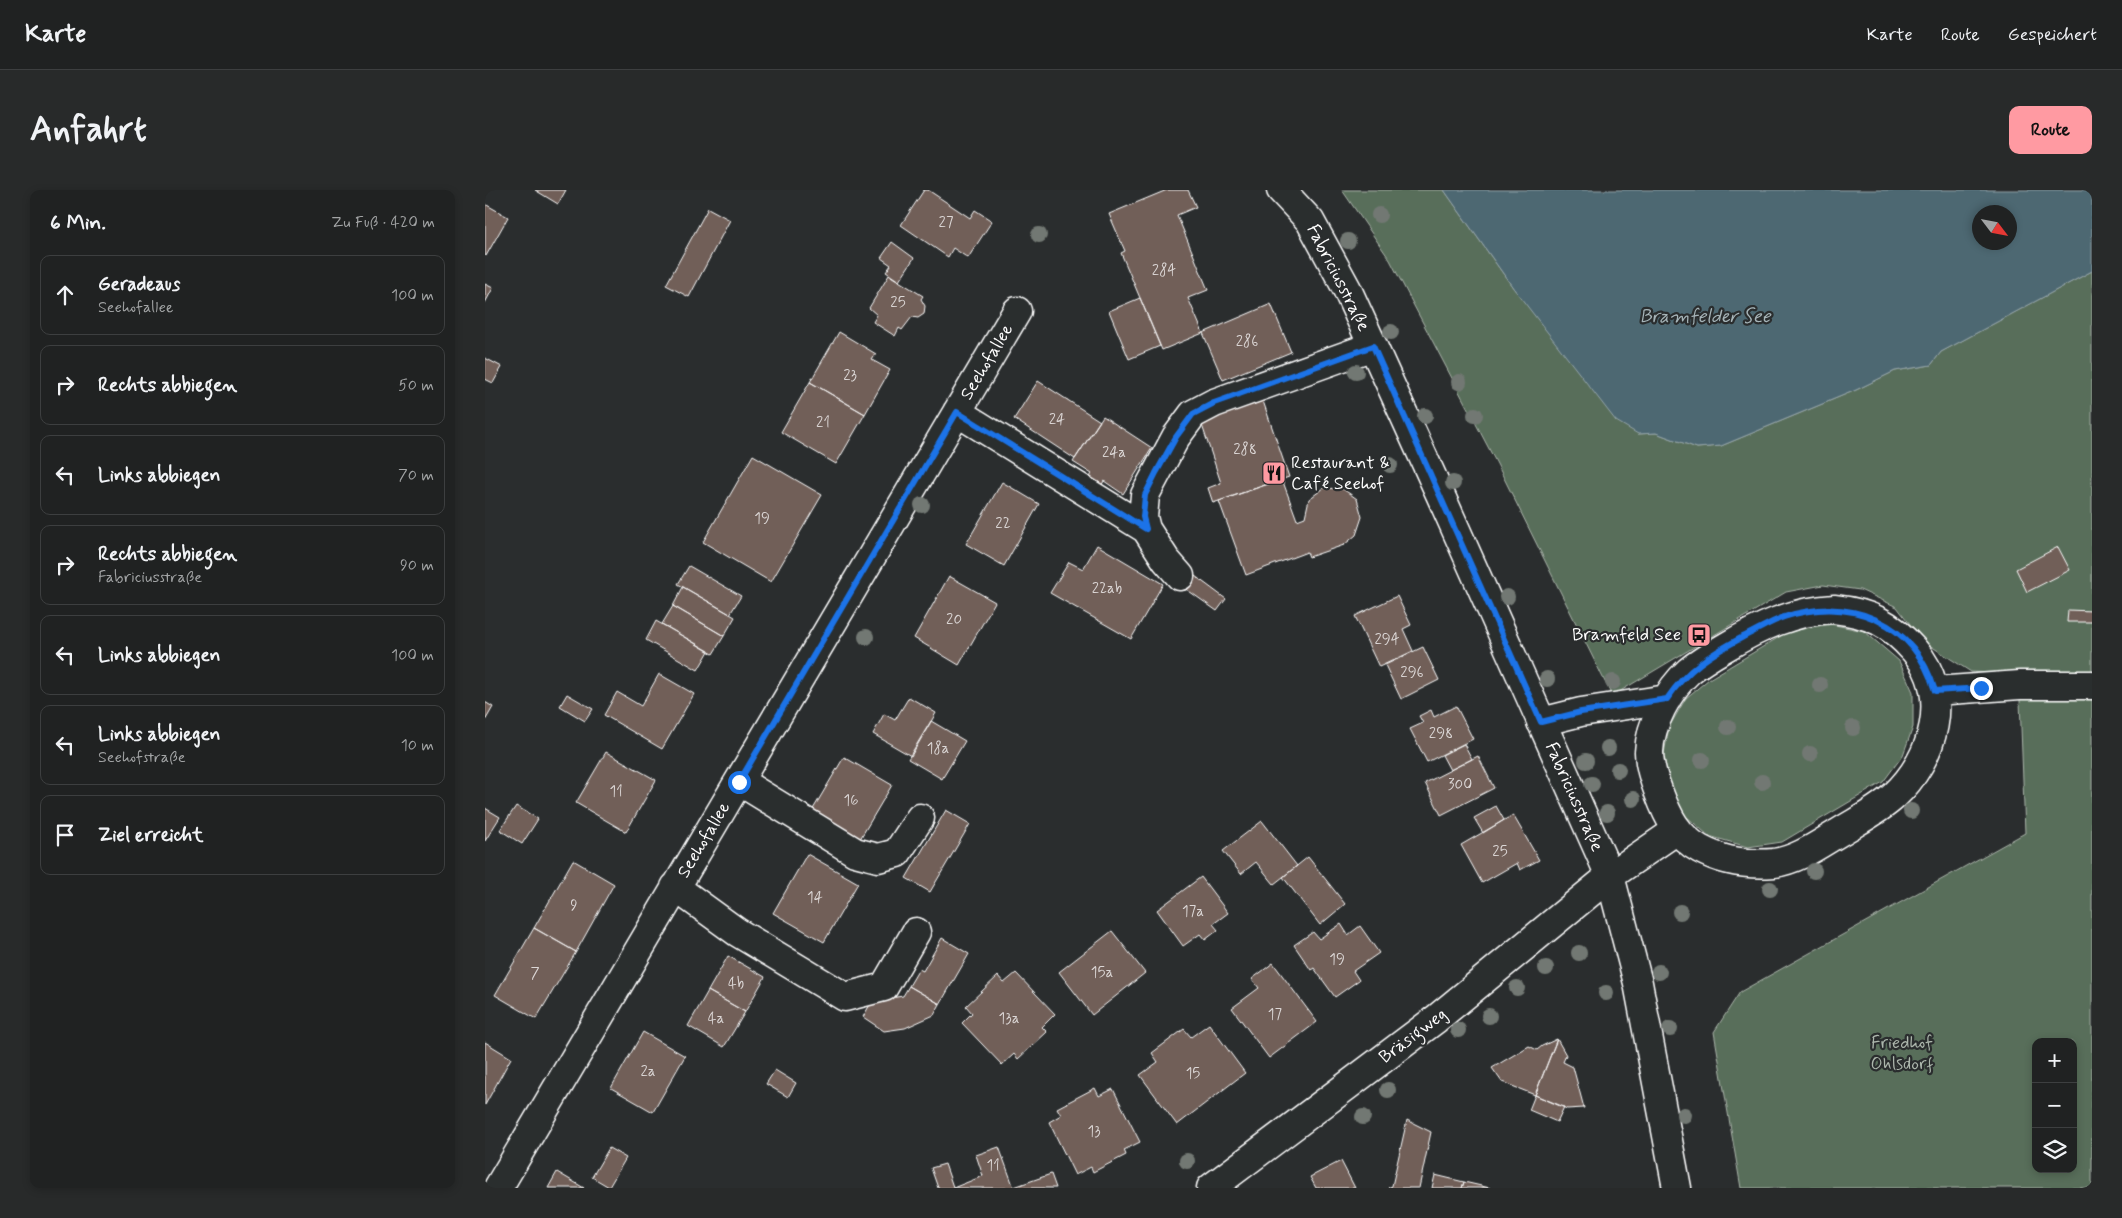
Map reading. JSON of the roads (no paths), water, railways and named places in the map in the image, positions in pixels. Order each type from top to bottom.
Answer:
[{"type":"street","name":"Fabriciusstraße","points":[[1281,190],[1310,221],[1347,290],[1610,876],[1638,983],[1677,1188]]},
{"type":"street","name":"Seehofallee","points":[[498,1188],[1017,311]]},
{"type":"street","points":[[1180,576],[1166,560],[1146,529],[1143,517],[1145,495],[1176,437],[1193,414],[1214,403],[1373,346]]},
{"type":"street","points":[[957,412],[1146,529]]},
{"type":"street","points":[[1834,609],[1863,614],[1876,619],[1894,630],[1926,665],[1935,691],[1932,735],[1921,762],[1905,784],[1882,806],[1807,852],[1774,863],[1736,861],[1701,849],[1677,830],[1667,813],[1650,765],[1651,735],[1667,699],[1689,672],[1734,642],[1782,618],[1812,610],[1834,609]]},
{"type":"street","points":[[1935,691],[2020,685],[2092,685]]},
{"type":"street","points":[[1541,722],[1581,712],[1667,699]]},
{"type":"street","points":[[739,782],[855,852],[878,858],[897,853],[920,818]]},
{"type":"street","name":"Bräsigweg","points":[[1211,1188],[1436,1019],[1610,876],[1677,830]]},
{"type":"street","points":[[675,887],[737,932],[845,997],[884,988],[916,932]]},
{"type":"water","name":"Bramfelder See","points":[[1444,190],[2092,190],[2092,271],[1941,352],[1931,365],[1895,371],[1856,390],[1721,446],[1697,448],[1656,433],[1638,434],[1616,421],[1514,289]]},
{"type":"place","name":"Restaurant & Café Seehof","points":[[1274,473]]},
{"type":"place","name":"Bramfeld See","points":[[1699,635]]},
{"type":"park label","name":"Friedhof Ohlsdorf","points":[[1902,1053]]}]
